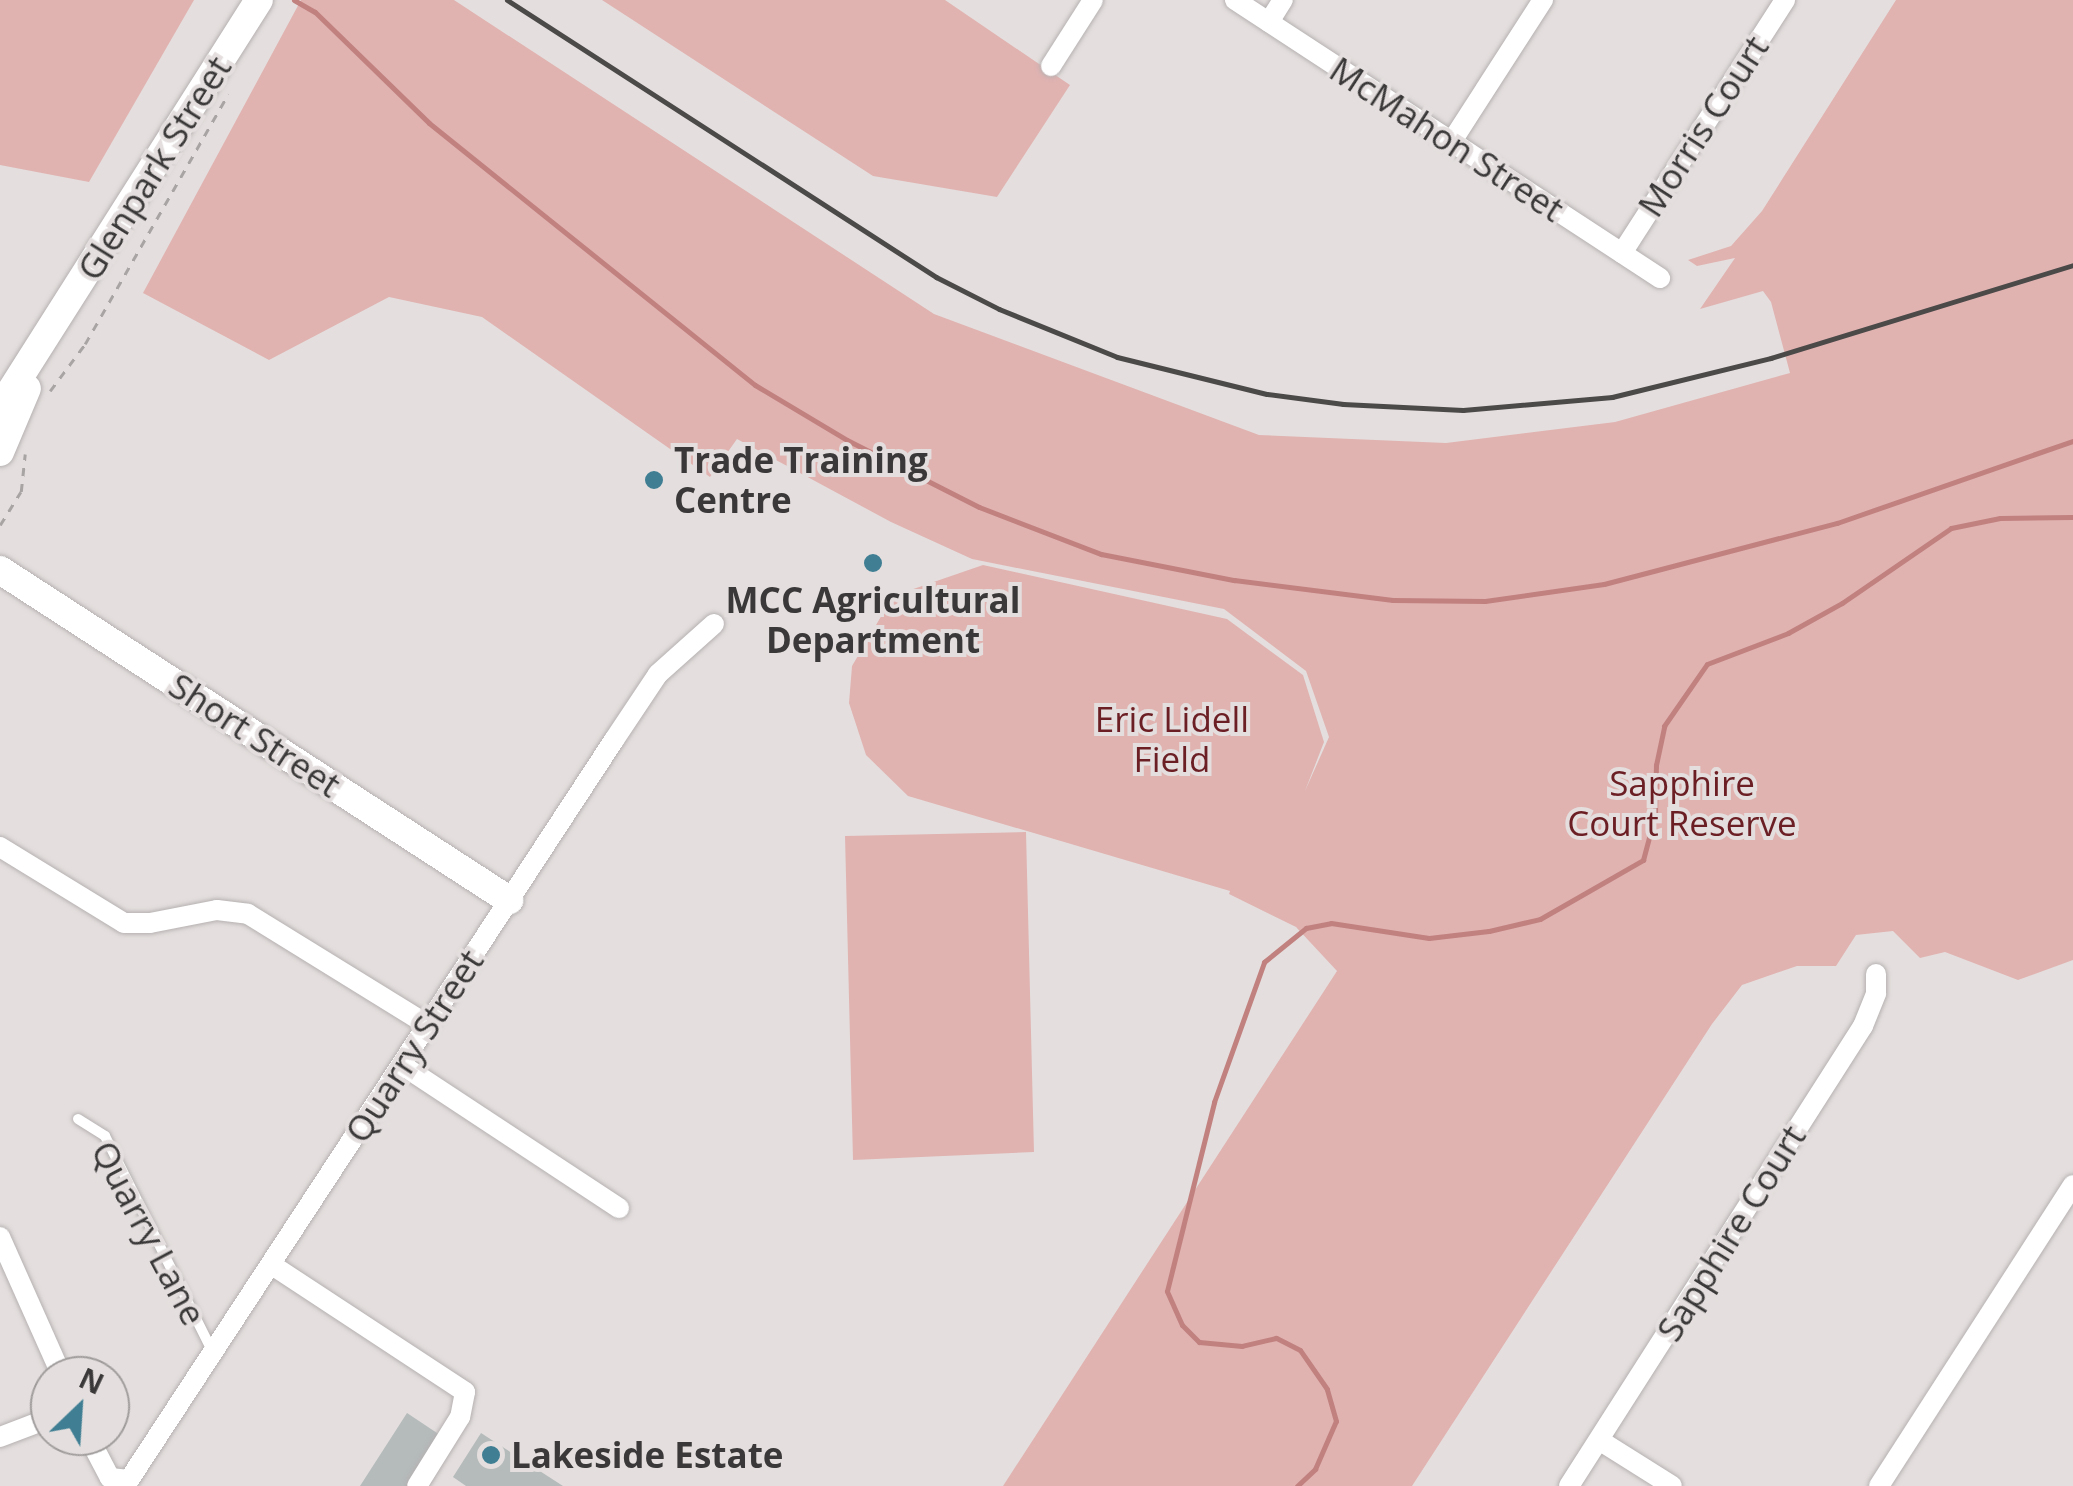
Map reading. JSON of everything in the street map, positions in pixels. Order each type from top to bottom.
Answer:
[{"type":"street","points":[[1051,66],[1093,0]]},
{"type":"street","name":"McMahon Street","points":[[1235,0],[1660,278]]},
{"type":"street","points":[[1268,22],[1283,0]]},
{"type":"street","points":[[1452,141],[1543,0]]},
{"type":"street","name":"Morris Court","points":[[1622,253],[1785,0]]},
{"type":"street","name":"Glenpark Street","points":[[0,408],[252,10]]},
{"type":"street","name":"Glenpark Street","points":[[0,452],[49,336]]},
{"type":"street","name":"Short Street","points":[[0,570],[509,900]]},
{"type":"street","name":"Quarry Street","points":[[98,1456],[114,1482],[130,1480],[658,674],[714,624]]},
{"type":"street","points":[[0,847],[124,923],[150,923],[216,910],[248,914],[428,1025]]},
{"type":"street","name":"Sapphire Court","points":[[1569,1486],[1863,1026],[1876,993],[1876,974]]},
{"type":"street","points":[[402,1065],[619,1208]]},
{"type":"street","points":[[1879,1486],[2073,1185]]},
{"type":"street","points":[[0,1237],[53,1356]]},
{"type":"street","points":[[272,1264],[465,1392],[460,1417],[417,1486]]},
{"type":"street","points":[[0,1436],[30,1425]]},
{"type":"street","points":[[1599,1440],[1672,1486]]},
{"type":"lane","name":"Quarry Lane","points":[[78,1119],[105,1136],[213,1354]]},
{"type":"path","points":[[47,397],[96,327],[232,86]]},
{"type":"path","points":[[0,525],[21,492],[28,442]]},
{"type":"green space","points":[[0,0],[194,0],[89,182],[0,165]]},
{"type":"green space","points":[[301,0],[454,0],[934,314],[1259,435],[1446,443],[1615,422],[1790,373],[1771,302],[1763,291],[1700,309],[1735,258],[1697,266],[1688,260],[1731,246],[1762,211],[1896,0],[2073,0],[2073,960],[2018,980],[1945,952],[1920,958],[1893,931],[1856,935],[1836,966],[1797,966],[1742,985],[1712,1024],[1412,1486],[1003,1486],[1337,971],[1296,927],[1229,894],[1230,891],[908,796],[866,755],[849,703],[852,666],[893,596],[983,565],[1227,619],[1303,675],[1324,742],[1305,791],[1329,737],[1306,671],[1224,609],[972,559],[891,522],[737,439],[710,477],[482,317],[389,297],[269,360],[143,293]]},
{"type":"green space","points":[[602,0],[945,0],[1070,85],[997,197],[873,176]]},
{"type":"green space","points":[[1026,832],[1034,1152],[853,1160],[845,836]]},
{"type":"building","points":[[407,1413],[440,1435],[407,1486],[360,1486]]},
{"type":"building","name":"Lakeside Estate","points":[[481,1433],[563,1486],[466,1486],[453,1477]]},
{"type":"waterway","points":[[294,0],[315,12],[429,123],[755,385],[847,440],[979,507],[1101,554],[1234,580],[1393,600],[1485,601],[1604,584],[1837,523],[2073,441]]},
{"type":"waterway","points":[[1297,1486],[1315,1469],[1336,1421],[1327,1389],[1300,1350],[1276,1338],[1242,1346],[1199,1342],[1182,1325],[1167,1291],[1214,1102],[1264,962],[1306,928],[1331,923],[1429,938],[1489,931],[1540,919],[1643,860],[1655,815],[1656,765],[1664,726],[1707,664],[1788,633],[1842,603],[1951,528],[2000,518],[2073,517]]},
{"type":"railway","points":[[507,0],[936,277],[999,309],[1117,357],[1267,394],[1343,404],[1463,410],[1612,397],[1771,358],[2073,265]]},
{"type":"place","name":"Trade Training Centre","points":[[654,480]]},
{"type":"place","name":"MCC Agricultural Department","points":[[873,563]]},
{"type":"place","name":"Lakeside Estate","points":[[491,1455]]},
{"type":"park label","name":"Eric Lidell Field","points":[[1172,739]]},
{"type":"park label","name":"Sapphire Court Reserve","points":[[1682,803]]}]
